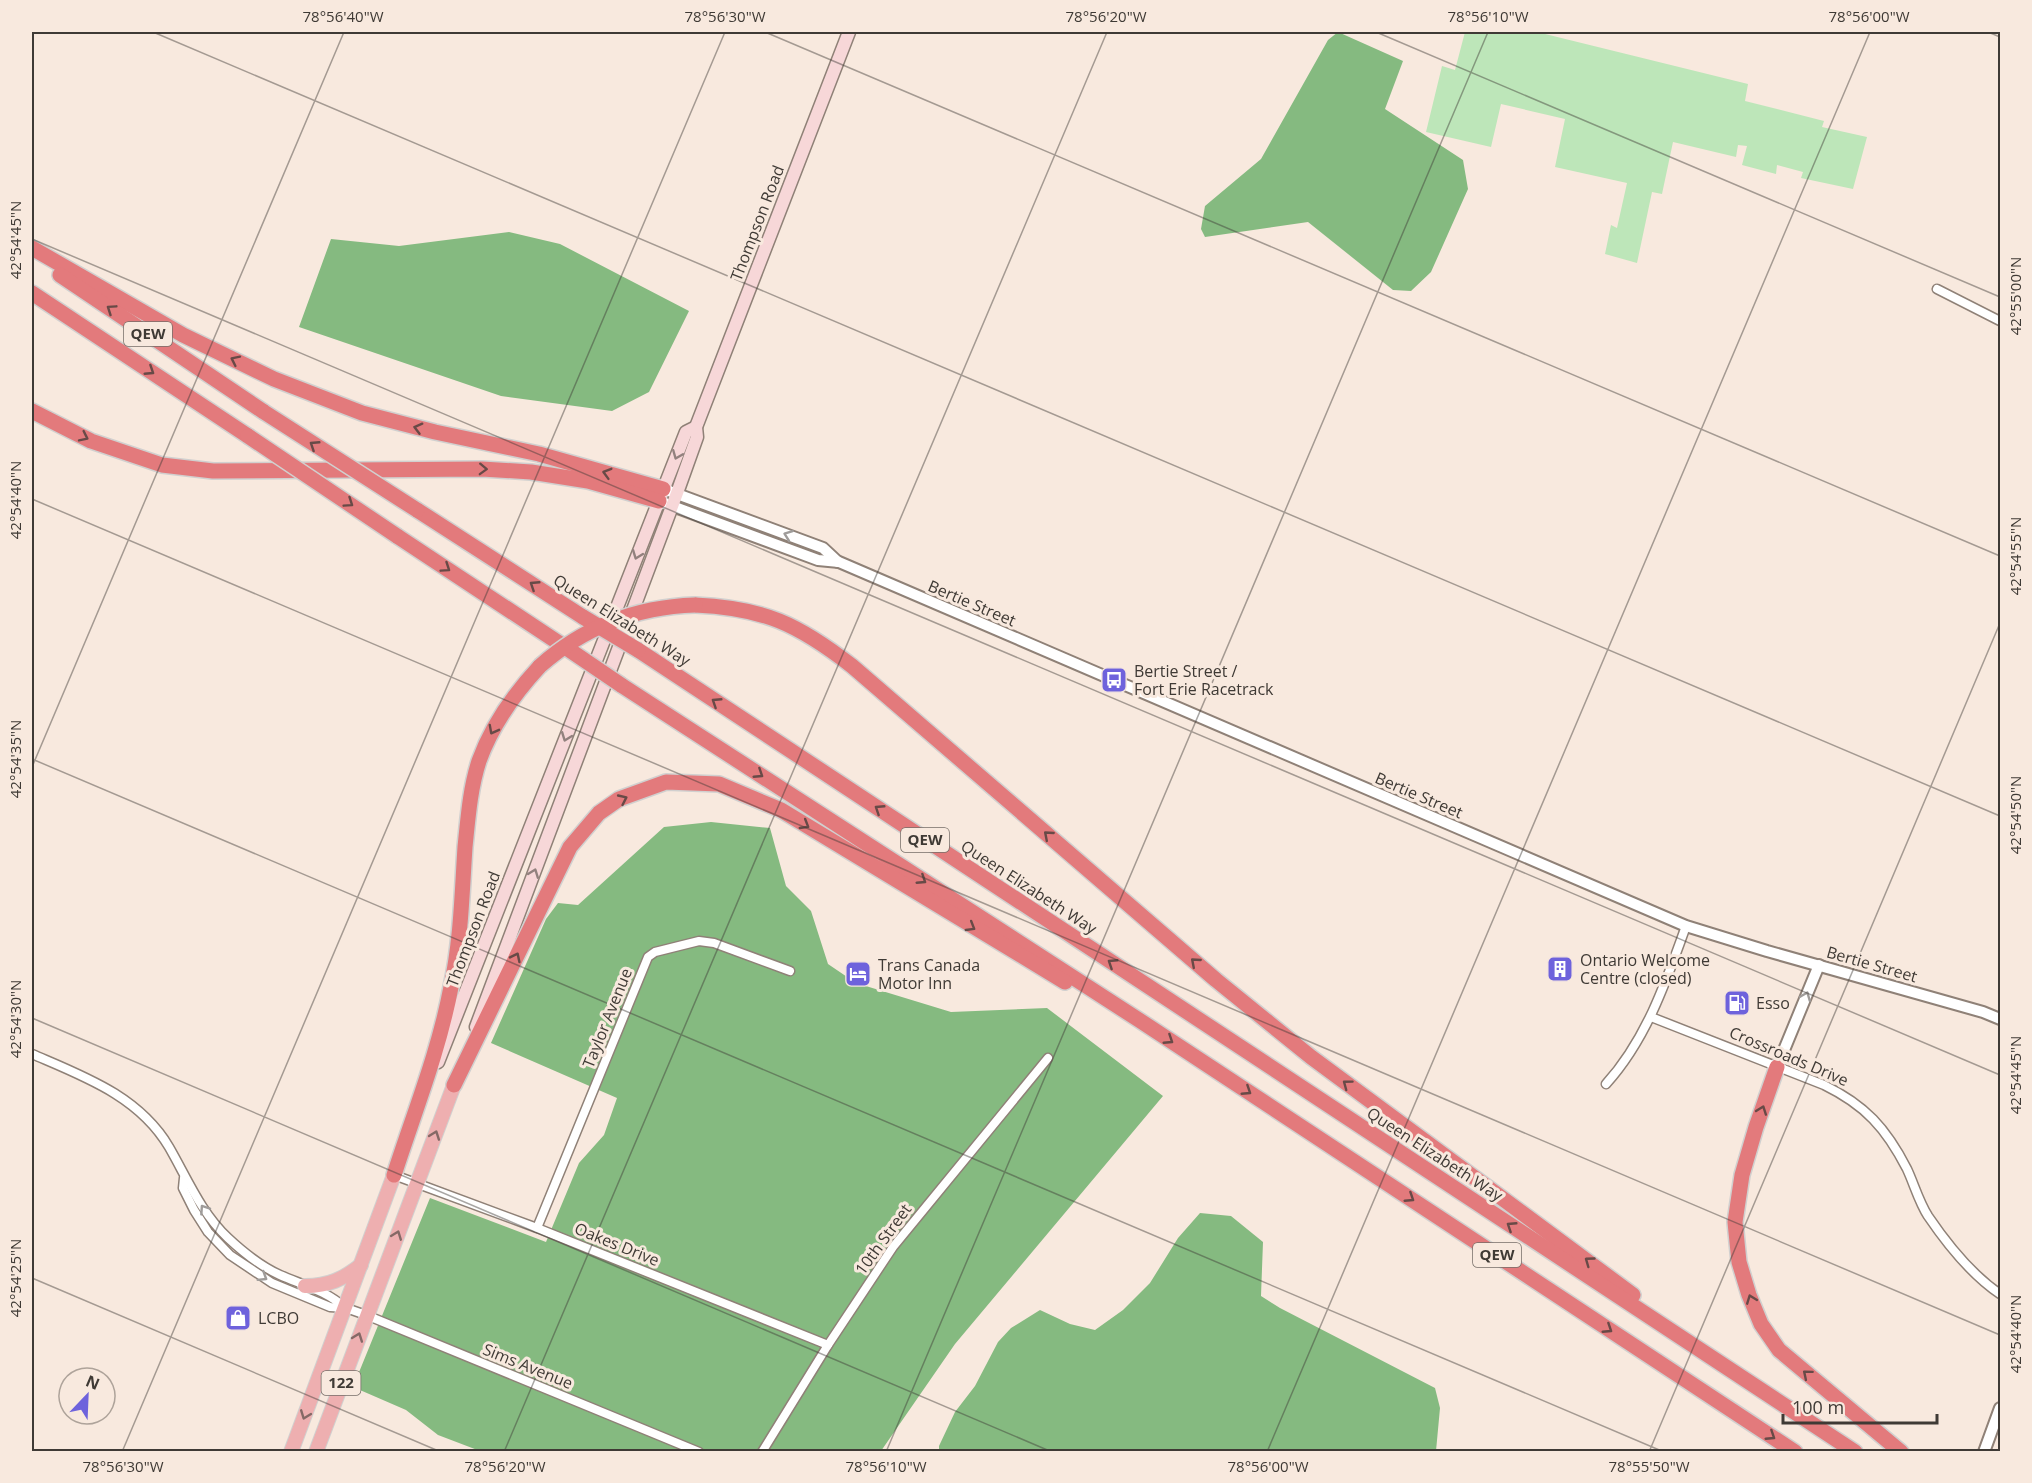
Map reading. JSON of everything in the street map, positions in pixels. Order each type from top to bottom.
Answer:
[{"type":"highway","points":[[32,248],[183,335],[285,384],[362,413],[435,432],[539,454],[668,497]]},
{"type":"highway","name":"Queen Elizabeth Way","points":[[32,255],[264,412],[638,650],[1855,1452]]},
{"type":"highway","name":"QEW","points":[[32,293],[621,685],[1139,1020],[1795,1452]]},
{"type":"highway","points":[[32,411],[91,441],[162,465],[213,471],[482,468],[531,472],[668,497]]},
{"type":"highway","points":[[394,1175],[444,1019],[452,985],[468,815],[474,780],[486,743],[499,720],[513,697],[540,666],[562,647],[600,625],[634,613],[674,606],[729,606],[790,624],[821,642],[852,666],[1216,980],[1302,1050],[1482,1185],[1592,1263],[1718,1362]]},
{"type":"highway","points":[[454,1085],[570,847],[599,813],[619,800],[666,782],[719,784],[781,810],[1048,974],[1139,1020]]},
{"type":"highway","points":[[1777,1066],[1742,1175],[1735,1222],[1739,1262],[1749,1295],[1761,1324],[1779,1350],[1901,1452]]},
{"type":"main road","name":"Thompson Road","points":[[316,1452],[454,1085],[668,497],[686,432],[696,427],[849,32]]},
{"type":"main road","name":"Thompson Road","points":[[292,1449],[394,1175],[668,497]]},
{"type":"main road","points":[[305,1286],[319,1286],[334,1282],[361,1265]]},
{"type":"street","points":[[1937,290],[2001,321]]},
{"type":"street","name":"Bertie Street","points":[[668,497],[818,560],[839,562],[1686,926],[2001,1019]]},
{"type":"street","points":[[1606,1084],[1619,1070],[1651,1017],[1686,926]]},
{"type":"street","name":"Taylor Avenue","points":[[537,1228],[648,957],[655,952],[699,941],[714,943],[790,971]]},
{"type":"street","points":[[1777,1066],[1819,965]]},
{"type":"street","name":"Crossroads Drive","points":[[1651,1017],[1824,1085],[1848,1097],[1864,1109],[1883,1130],[1906,1168],[1928,1214],[1986,1284],[2001,1294]]},
{"type":"street","name":"Sims Avenue","points":[[32,1054],[111,1090],[141,1112],[168,1146],[184,1178],[228,1238],[277,1274],[334,1298],[346,1308],[699,1452]]},
{"type":"street","name":"10th Street","points":[[762,1452],[828,1345],[893,1247],[1048,1058]]},
{"type":"street","name":"Oakes Drive","points":[[394,1175],[537,1228],[828,1345]]},
{"type":"street","name":"Sims Avenue","points":[[184,1178],[183,1188],[194,1210],[208,1232],[230,1255],[272,1283],[330,1307],[346,1308]]},
{"type":"street","points":[[1983,1452],[2001,1408]]},
{"type":"green space","points":[[1338,32],[1403,61],[1385,109],[1463,160],[1468,189],[1431,272],[1411,291],[1393,290],[1308,222],[1205,237],[1201,229],[1205,206],[1261,159],[1328,40]]},
{"type":"green space","points":[[1465,32],[1537,32],[1748,84],[1745,101],[1824,121],[1822,127],[1867,137],[1853,189],[1801,178],[1803,172],[1777,165],[1776,174],[1742,165],[1747,146],[1738,145],[1736,157],[1673,142],[1662,194],[1652,192],[1637,263],[1605,254],[1611,225],[1617,228],[1627,183],[1555,167],[1565,119],[1501,104],[1491,147],[1426,132],[1442,66],[1455,70]]},
{"type":"green space","points":[[509,232],[560,244],[689,311],[649,392],[612,411],[501,396],[299,327],[331,239],[399,246]]},
{"type":"green space","points":[[711,822],[770,828],[786,886],[811,911],[828,964],[856,983],[951,1012],[1047,1008],[1163,1096],[955,1344],[881,1451],[480,1451],[438,1435],[406,1410],[353,1387],[430,1198],[546,1242],[579,1163],[604,1135],[617,1098],[491,1043],[546,919],[558,903],[578,905],[664,827]]},
{"type":"green space","points":[[1200,1213],[1231,1216],[1263,1242],[1261,1296],[1435,1388],[1440,1408],[1436,1451],[939,1451],[939,1446],[955,1412],[975,1386],[998,1342],[1011,1328],[1040,1310],[1070,1324],[1095,1330],[1123,1310],[1150,1283],[1178,1238]]},
{"type":"place","name":"Bertie Street / Fort Erie Racetrack","points":[[1114,680]]},
{"type":"place","name":"Ontario Welcome Centre (closed)","points":[[1560,969]]},
{"type":"place","name":"Trans Canada Motor Inn","points":[[858,974]]},
{"type":"place","name":"Esso","points":[[1737,1003]]},
{"type":"place","name":"LCBO","points":[[238,1318]]}]
